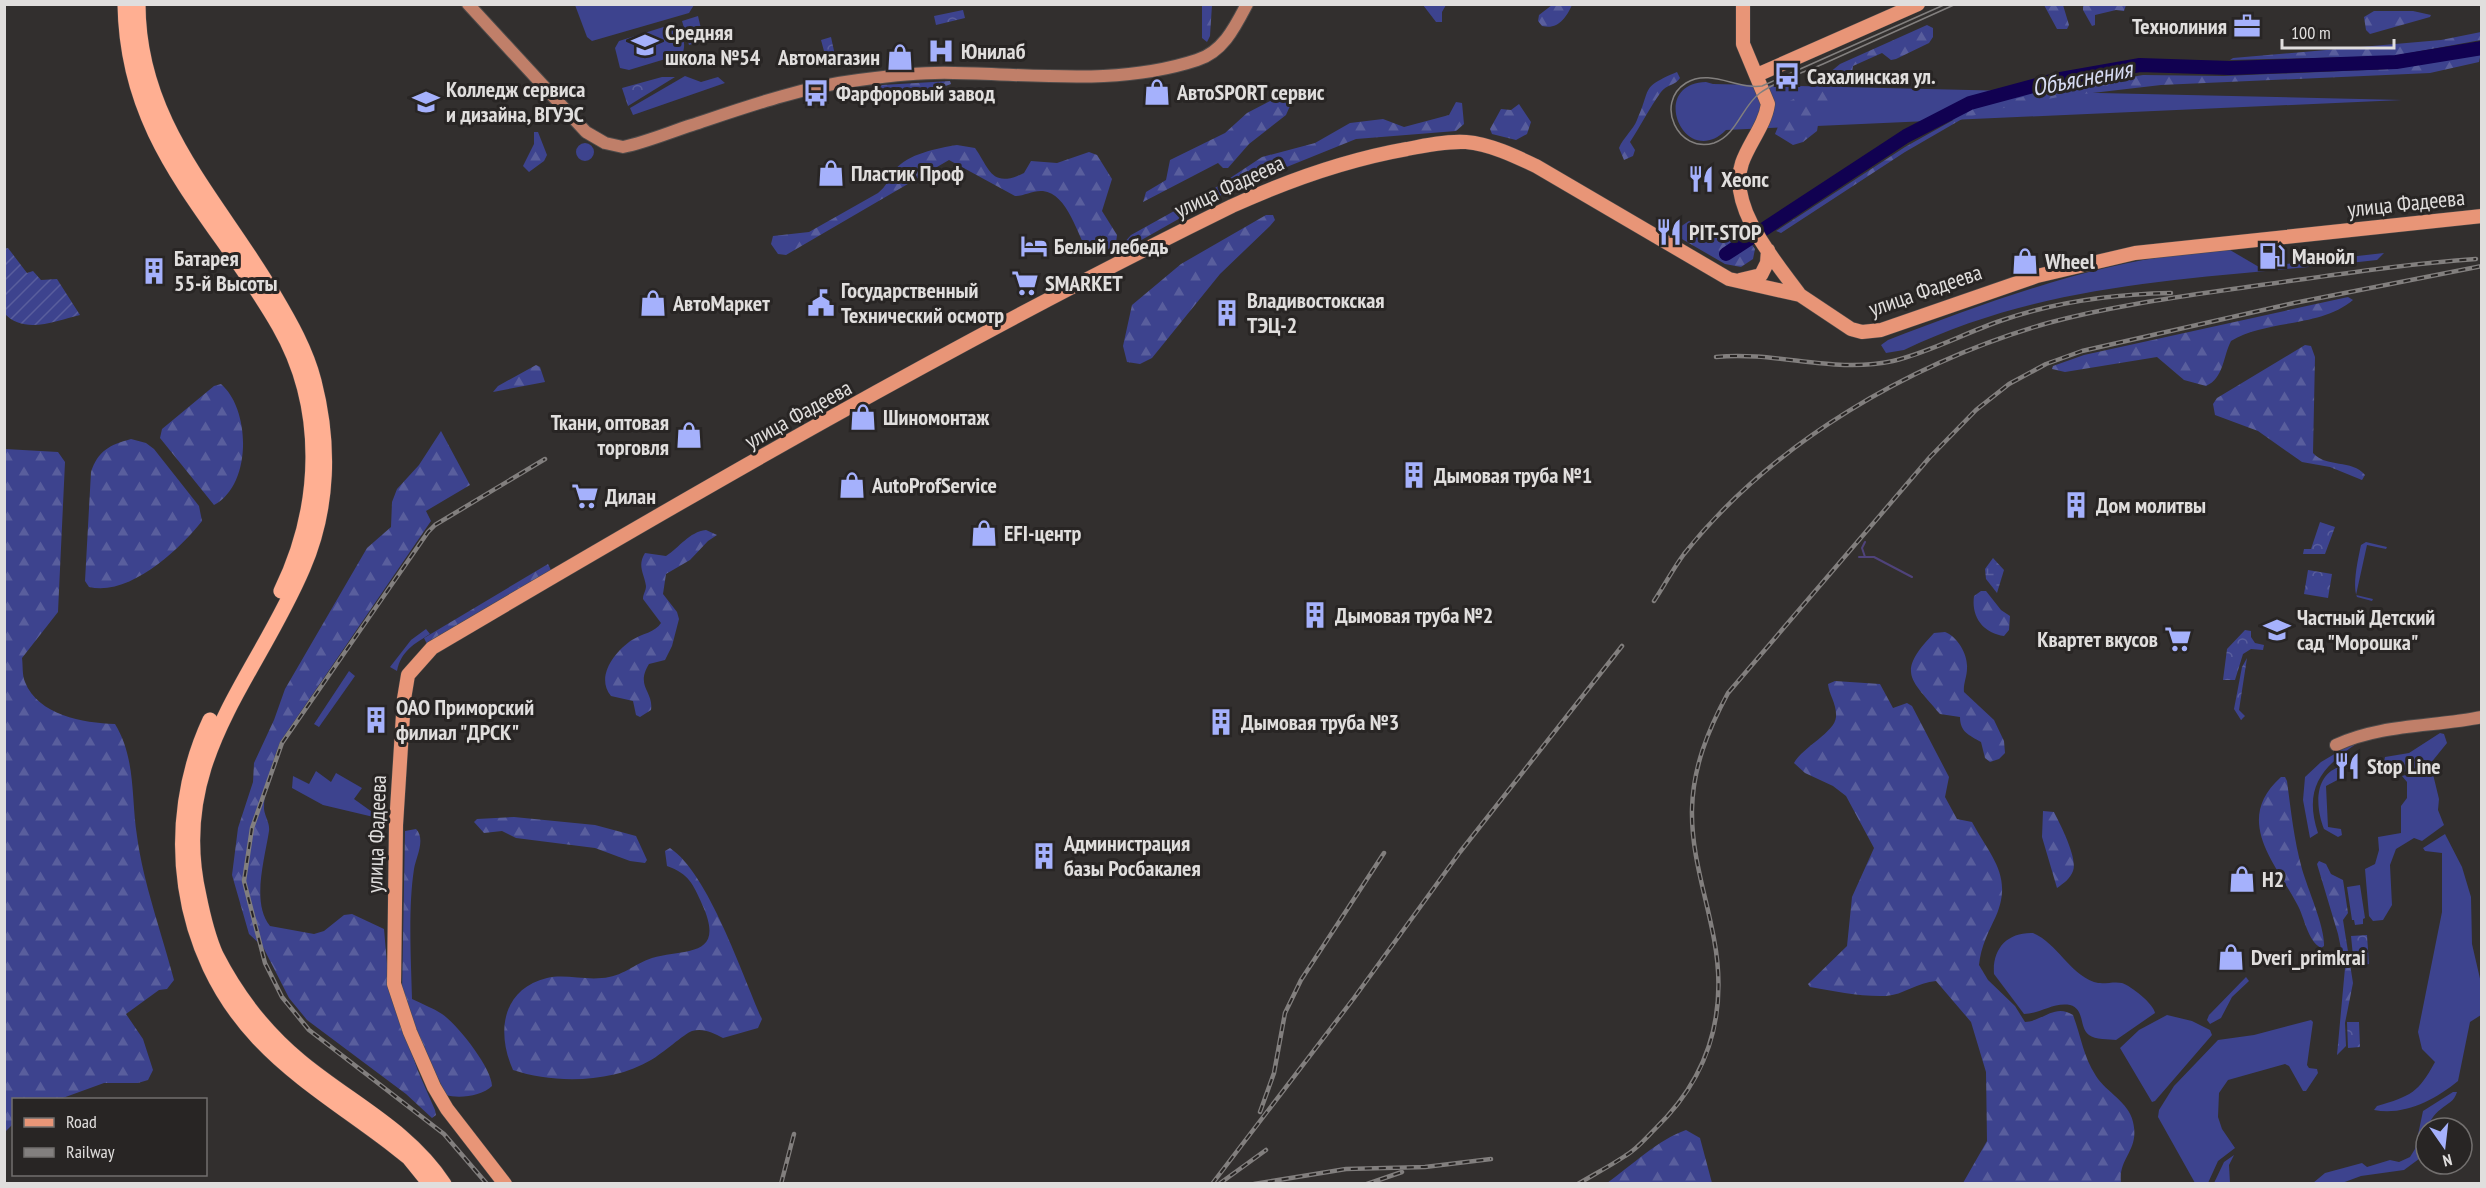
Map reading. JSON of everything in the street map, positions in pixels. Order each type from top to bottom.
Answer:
[{"type":"highway","points":[[125,4],[129,55],[139,96],[154,135],[174,170],[279,326],[303,384],[314,444],[310,503],[293,563],[275,603],[216,708],[192,767],[181,830],[185,885],[193,919],[205,956],[218,983],[259,1039],[291,1069],[401,1152],[430,1184]]},
{"type":"highway","points":[[138,4],[142,53],[151,92],[167,130],[186,164],[247,249],[289,320],[305,352],[314,380],[325,441],[324,491],[304,566],[285,606],[232,697],[214,736],[203,769],[195,802],[192,833],[196,884],[203,917],[215,952],[248,1007],[268,1033],[301,1062],[416,1147],[444,1184]]},
{"type":"main road","points":[[468,4],[586,132],[605,144],[616,147],[633,145],[749,106],[844,82],[931,73],[1068,78],[1176,66],[1213,52],[1225,41],[1247,4]]},
{"type":"main road","points":[[1743,4],[1743,44],[1768,104],[1743,161],[1739,180],[1742,202],[1768,250],[1800,295]]},
{"type":"main road","points":[[1757,75],[1918,4]]},
{"type":"main road","name":"улица Фадеева","points":[[505,1184],[447,1109],[434,1087],[410,1032],[394,984],[396,825],[404,699],[408,675],[418,661],[432,648],[971,341],[1232,206],[1283,183],[1330,166],[1376,154],[1438,143],[1468,142],[1517,157],[1576,188],[1657,239],[1730,279],[1800,295],[1851,329],[1873,332],[2019,281],[2135,253],[2481,216]]},
{"type":"main road","points":[[1730,279],[1743,280],[1761,275],[1767,263],[1768,250]]},
{"type":"main road","points":[[2336,745],[2381,730],[2454,723],[2481,717]]},
{"type":"green space","points":[[575,5],[694,5],[689,13],[592,41],[587,37]]},
{"type":"green space","points":[[1202,5],[1212,5],[1210,36],[1207,42],[1202,38]]},
{"type":"green space","points":[[1423,5],[1446,5],[1442,12],[1442,22],[1436,22]]},
{"type":"green space","points":[[1552,5],[1572,5],[1557,25],[1542,26],[1538,21],[1539,15]]},
{"type":"green space","points":[[2044,5],[2063,5],[2069,25],[2067,29],[2057,29]]},
{"type":"green space","points":[[2083,5],[2126,5],[2124,11],[2116,10],[2095,15],[2095,25],[2092,26],[2083,10]]},
{"type":"green space","points":[[963,10],[965,18],[936,25],[934,16]]},
{"type":"green space","points":[[2374,11],[2413,11],[2431,15],[2370,34],[2366,30],[2364,17]]},
{"type":"green space","points":[[698,16],[704,41],[689,45],[682,21]]},
{"type":"green space","points":[[673,24],[683,38],[682,54],[629,70],[620,68],[615,48],[619,41]]},
{"type":"green space","points":[[1927,25],[1933,28],[1933,37],[1929,43],[1896,59],[1891,60],[1882,53],[1853,66],[1851,80],[1840,90],[1839,100],[1820,113],[1817,131],[1803,142],[1793,145],[1775,134],[1788,102],[1808,91],[1813,78],[1823,78],[1840,64]]},
{"type":"green space","points":[[2481,32],[2481,40],[2393,56],[2230,60],[2441,40]]},
{"type":"green space","points":[[831,37],[836,60],[827,62],[821,40]]},
{"type":"green space","points":[[2481,53],[2479,62],[2430,73],[2161,85],[2058,97],[1989,111],[1962,119],[1905,152],[1781,233],[1776,231],[1905,147],[1973,109],[2052,90],[2143,75],[2224,76],[2390,69]]},
{"type":"green space","points":[[1677,72],[1680,78],[1663,90],[1657,98],[1630,142],[1635,150],[1633,156],[1624,160],[1619,148],[1635,124],[1648,90],[1657,82]]},
{"type":"green space","points":[[685,76],[701,82],[718,77],[725,83],[633,115],[630,108]]},
{"type":"green space","points":[[662,77],[675,77],[628,106],[622,88]]},
{"type":"green space","points":[[950,81],[951,84],[927,93],[883,102],[876,100],[873,93],[882,85]]},
{"type":"green space","points":[[1706,82],[1713,84],[2402,100],[1726,130],[1711,140],[1697,140],[1686,133],[1678,122],[1676,109],[1678,96],[1688,86]]},
{"type":"green space","points":[[1287,92],[1293,99],[1286,115],[1249,144],[1228,168],[1223,168],[1218,163],[1143,202],[1146,192],[1166,180],[1170,160],[1225,133],[1247,113]]},
{"type":"green space","points":[[1456,102],[1462,103],[1464,124],[1456,131],[1356,139],[1230,190],[1129,247],[1123,244],[1131,235],[1212,190],[1262,157],[1315,143],[1350,123],[1383,119],[1404,127],[1449,115]]},
{"type":"green space","points":[[1519,104],[1531,122],[1527,134],[1516,140],[1492,134],[1490,129],[1501,109],[1511,110]]},
{"type":"green space","points":[[534,132],[538,132],[547,155],[544,161],[529,172],[523,166],[534,144]]},
{"type":"green space","points":[[581,143],[589,143],[594,148],[592,159],[581,161],[576,156],[576,148]]},
{"type":"green space","points":[[957,145],[975,148],[988,169],[998,178],[1005,179],[1024,173],[1031,161],[1057,163],[1089,152],[1097,155],[1112,179],[1102,211],[1117,235],[1116,243],[1101,255],[1089,254],[1071,216],[1059,199],[1052,194],[1039,191],[1015,196],[949,160],[786,255],[778,254],[771,244],[773,236],[809,232],[878,193],[900,164],[907,160],[932,150]]},
{"type":"green space","points":[[1266,215],[1273,215],[1275,220],[1220,274],[1152,358],[1140,364],[1127,362],[1123,346],[1132,305],[1181,264]]},
{"type":"green space","points":[[1689,221],[1724,238],[1734,232],[1743,232],[1755,249],[1753,259],[1741,267],[1725,264],[1675,235],[1674,231]]},
{"type":"green space","points":[[8,248],[27,273],[33,271],[41,280],[57,279],[80,315],[50,323],[30,325],[12,320],[4,313],[4,249]]},
{"type":"green space","points":[[2230,250],[2259,267],[2384,253],[2377,260],[2195,278],[2077,294],[2019,308],[1961,326],[1904,350],[1886,353],[1881,345],[1888,340],[1971,309],[2056,281],[2142,260]]},
{"type":"green space","points":[[2348,297],[2353,300],[2325,315],[2261,329],[2231,341],[2220,372],[2206,386],[2184,380],[2157,357],[2065,372],[2052,369],[2053,366],[2084,355]]},
{"type":"green space","points":[[2305,345],[2311,346],[2315,357],[2313,453],[2325,461],[2360,470],[2365,475],[2362,480],[2330,467],[2302,462],[2258,431],[2215,415],[2213,404],[2217,398]]},
{"type":"green space","points":[[536,365],[540,367],[545,382],[493,392],[498,386]]},
{"type":"green space","points":[[221,384],[231,396],[238,411],[243,447],[241,465],[235,481],[226,495],[214,505],[160,438],[162,429],[214,386]]},
{"type":"green space","points":[[441,431],[470,485],[426,511],[431,521],[280,742],[265,792],[264,809],[269,831],[260,893],[264,916],[270,926],[314,934],[324,931],[344,915],[352,914],[384,929],[389,987],[418,1071],[435,1110],[436,1115],[432,1118],[406,1094],[307,1020],[289,998],[263,947],[249,934],[232,875],[238,828],[253,782],[254,763],[274,720],[285,689],[367,548],[391,527],[392,502],[397,489],[419,465]]},
{"type":"green space","points":[[131,439],[146,443],[154,449],[199,506],[202,521],[181,545],[137,578],[104,588],[89,587],[85,581],[91,472],[97,459],[105,450]]},
{"type":"green space","points":[[5,449],[58,452],[65,462],[58,612],[22,658],[23,676],[31,693],[51,710],[89,722],[115,724],[122,737],[130,764],[135,822],[144,871],[174,980],[167,989],[159,990],[126,1014],[143,1039],[153,1070],[148,1080],[138,1083],[104,1083],[63,1098],[12,1098],[12,1125],[5,1132]]},
{"type":"green space","points":[[2320,522],[2335,527],[2325,554],[2303,554],[2304,549],[2311,549]]},
{"type":"green space","points":[[706,530],[717,535],[690,560],[666,574],[663,594],[677,612],[679,619],[672,646],[665,660],[649,664],[645,672],[644,684],[650,698],[651,710],[640,717],[636,715],[633,701],[611,696],[605,681],[609,665],[619,651],[632,640],[652,631],[661,623],[643,599],[646,586],[641,566],[643,558],[645,553],[666,556],[690,537]]},
{"type":"green space","points":[[2366,542],[2387,547],[2386,549],[2367,545],[2356,594],[2355,579],[2361,545]]},
{"type":"green space","points":[[1993,558],[2004,570],[1997,593],[1986,579],[1985,569]]},
{"type":"green space","points":[[548,564],[551,570],[427,644],[424,638]]},
{"type":"green space","points":[[2308,570],[2332,574],[2328,598],[2304,594]]},
{"type":"green space","points":[[1981,591],[1986,591],[2001,610],[2010,616],[2009,630],[2004,636],[1990,632],[1977,618],[1974,596]]},
{"type":"green space","points":[[2356,595],[2373,599],[2372,601]]},
{"type":"green space","points":[[426,629],[430,634],[405,653],[397,671],[390,667],[411,640]]},
{"type":"green space","points":[[2245,630],[2251,631],[2251,637],[2255,643],[2264,645],[2263,650],[2251,649],[2243,654],[2235,680],[2223,680],[2227,649]]},
{"type":"green space","points":[[1945,632],[1958,642],[1966,658],[1964,692],[1994,720],[2004,741],[2005,753],[1999,759],[1990,762],[1985,758],[1981,742],[1963,730],[1960,717],[1940,714],[1915,683],[1911,667],[1915,657],[1934,633]]},
{"type":"green space","points":[[2247,658],[2239,710],[2245,716],[2241,720],[2234,709],[2242,667]]},
{"type":"green space","points":[[349,671],[355,676],[319,727],[314,724]]},
{"type":"green space","points":[[1835,681],[1880,684],[1893,708],[1907,703],[1912,706],[1949,777],[1945,797],[1957,819],[1972,822],[1998,867],[2001,878],[2001,902],[1983,946],[1979,965],[1988,980],[2015,1006],[2025,1022],[2060,1011],[2073,1015],[2092,1068],[2100,1082],[2127,1109],[2133,1122],[2134,1140],[2123,1167],[2121,1183],[1963,1183],[1987,1141],[1986,1072],[1971,1022],[1936,981],[1886,996],[1867,996],[1810,987],[1808,984],[1847,946],[1852,897],[1874,848],[1846,796],[1833,786],[1805,773],[1794,763],[1834,723],[1835,708],[1828,684]]},
{"type":"green space","points":[[2440,733],[2444,734],[2447,743],[2430,764],[2390,776],[2381,776],[2385,757],[2409,753]]},
{"type":"green space","points":[[2358,740],[2359,742],[2335,760],[2319,780],[2313,803],[2318,833],[2310,838],[2303,800],[2305,777],[2321,762]]},
{"type":"green space","points":[[2339,767],[2343,771],[2343,777],[2326,786],[2328,827],[2341,829],[2342,835],[2338,837],[2324,829],[2318,803],[2321,785],[2325,778]]},
{"type":"green space","points":[[2427,769],[2432,770],[2439,799],[2438,810],[2444,825],[2422,841],[2414,838],[2396,849],[2390,865],[2392,905],[2383,920],[2373,921],[2369,916],[2365,869],[2375,864],[2379,850],[2378,837],[2401,833],[2401,806],[2407,798],[2407,782],[2402,776]]},
{"type":"green space","points":[[316,771],[331,782],[336,773],[362,788],[354,799],[382,819],[323,805],[292,788],[293,776],[309,784]]},
{"type":"green space","points":[[2281,777],[2285,777],[2287,781],[2299,858],[2322,929],[2324,946],[2321,948],[2312,940],[2297,904],[2270,857],[2259,825],[2260,809],[2267,793]]},
{"type":"green space","points":[[2043,811],[2054,812],[2068,841],[2073,858],[2072,874],[2057,888],[2042,837]]},
{"type":"green space","points":[[514,817],[595,825],[636,836],[647,860],[645,863],[630,861],[595,848],[516,838],[502,831],[484,833],[474,822],[477,819]]},
{"type":"green space","points":[[416,829],[420,843],[414,869],[411,900],[412,999],[448,1019],[480,1058],[492,1086],[470,1096],[446,1095],[409,1017],[402,992],[405,831]]},
{"type":"green space","points":[[2445,834],[2462,867],[2471,897],[2472,944],[2481,983],[2481,1015],[2470,1022],[2458,1081],[2419,1105],[2397,1111],[2374,1110],[2377,1106],[2412,1092],[2424,1081],[2435,1062],[2422,1049],[2418,1032],[2442,912],[2442,853],[2425,851],[2423,848]]},
{"type":"green space","points":[[670,848],[684,861],[711,902],[762,1019],[758,1028],[723,1038],[704,1031],[692,1031],[636,1068],[601,1077],[547,1078],[513,1070],[508,1056],[504,1027],[512,1002],[520,992],[532,984],[554,977],[609,977],[652,958],[688,951],[706,943],[709,934],[708,922],[702,904],[689,880],[680,872],[667,866],[665,851]]},
{"type":"green space","points":[[2319,861],[2326,864],[2331,874],[2343,880],[2348,913],[2343,920],[2353,983],[2345,1023],[2346,1046],[2337,1055],[2345,968],[2338,934],[2317,864]]},
{"type":"green space","points":[[2360,885],[2365,918],[2363,924],[2355,925],[2352,920],[2347,887]]},
{"type":"green space","points":[[2033,933],[2049,944],[2077,972],[2097,983],[2126,985],[2146,1000],[2155,1013],[2116,1040],[2098,1039],[2089,1035],[2078,1010],[2070,1005],[2058,1005],[2024,1014],[1994,974],[1994,965],[2003,943],[2016,935]]},
{"type":"green space","points":[[2367,935],[2369,964],[2354,966],[2351,936]]},
{"type":"green space","points":[[2246,977],[2249,981],[2232,997],[2221,1018],[2210,1024],[2207,1020],[2209,1015]]},
{"type":"green space","points":[[2167,1015],[2192,1021],[2210,1030],[2212,1035],[2152,1102],[2120,1048],[2139,1030]]},
{"type":"green space","points":[[2311,1020],[2313,1022],[2307,1065],[2309,1068],[2317,1069],[2318,1073],[2306,1091],[2303,1091],[2289,1066],[2285,1064],[2228,1080],[2219,1093],[2218,1117],[2222,1129],[2235,1148],[2218,1161],[2208,1183],[2195,1183],[2158,1117],[2159,1110],[2174,1086],[2218,1040],[2254,1035]]},
{"type":"green space","points":[[2347,1022],[2359,1022],[2360,1047],[2348,1048]]},
{"type":"green space","points":[[2453,1092],[2457,1092],[2454,1098],[2434,1116],[2422,1116],[2423,1111]]},
{"type":"green space","points":[[1686,1130],[1700,1138],[1712,1183],[1607,1183],[1655,1146]]},
{"type":"green space","points":[[2414,1151],[2414,1163],[2404,1170],[2361,1176],[2342,1183],[2313,1183],[2325,1173],[2362,1163],[2367,1167],[2390,1160],[2399,1162],[2410,1157]]},
{"type":"green space","points":[[2234,1155],[2229,1165],[2230,1183],[2214,1183],[2224,1162]]},
{"type":"waterway","name":"Объяснения","points":[[1726,254],[1906,136],[1970,103],[2055,80],[2140,65],[2230,68],[2396,62],[2482,48]]},
{"type":"waterway","points":[[1865,542],[1862,548],[1865,557]]},
{"type":"waterway","points":[[1859,557],[1874,557],[1912,577]]},
{"type":"tram line","points":[[1946,4],[1762,86],[1743,85],[1714,78],[1695,79],[1686,83],[1677,92],[1672,102],[1671,114],[1674,125],[1690,141],[1701,144],[1714,143],[1728,134],[1748,105],[1767,88],[1956,4]]},
{"type":"railway","points":[[1654,601],[1684,554],[1759,476],[1802,442],[1848,411],[1946,360],[2048,323],[2124,306],[2365,271],[2476,259]]},
{"type":"railway","points":[[1578,1184],[1641,1144],[1674,1109],[1702,1065],[1710,1042],[1716,1018],[1718,966],[1696,858],[1692,809],[1695,778],[1703,749],[1728,693],[1930,457],[1976,410],[2009,384],[2046,364],[2082,351],[2294,303],[2482,266]]},
{"type":"railway","points":[[1716,357],[1761,357],[1849,365],[1893,361],[1934,348],[2021,314],[2107,297],[2171,293]]},
{"type":"railway","points":[[487,1184],[444,1134],[309,1030],[282,997],[265,963],[244,881],[252,828],[282,743],[428,532],[435,525],[545,459]]},
{"type":"railway","points":[[1212,1184],[1354,998],[1460,852],[1622,646]]},
{"type":"railway","points":[[1260,1112],[1274,1073],[1285,1013],[1301,980],[1384,853]]},
{"type":"railway","points":[[781,1184],[794,1134]]},
{"type":"railway","points":[[1219,1184],[1266,1150]]},
{"type":"railway","points":[[1254,1184],[1346,1169],[1425,1167],[1491,1159]]},
{"type":"railway","points":[[1367,1184],[1402,1172]]},
{"type":"place","name":"Технолиния","points":[[2247,26]]},
{"type":"place","name":"Средняя школа №54","points":[[645,45]]},
{"type":"place","name":"Юнилаб","points":[[941,51]]},
{"type":"place","name":"Автомагазин","points":[[900,57]]},
{"type":"place","name":"Сахалинская ул.","points":[[1787,76]]},
{"type":"place","name":"АвтоSPORT сервис","points":[[1157,92]]},
{"type":"place","name":"Фарфоровый завод","points":[[816,93]]},
{"type":"place","name":"Колледж сервиса и дизайна, ВГУЭС","points":[[426,102]]},
{"type":"place","name":"Пластик Проф","points":[[831,173]]},
{"type":"place","name":"Хеопс","points":[[1701,179]]},
{"type":"place","name":"PIT-STOP","points":[[1669,232]]},
{"type":"place","name":"Белый лебедь","points":[[1034,246]]},
{"type":"place","name":"Манойл","points":[[2272,256]]},
{"type":"place","name":"Wheel","points":[[2025,261]]},
{"type":"place","name":"Батарея 55-й Высоты","points":[[154,271]]},
{"type":"place","name":"SMARKET","points":[[1025,283]]},
{"type":"place","name":"АвтоМаркет","points":[[653,303]]},
{"type":"place","name":"Государственный Технический осмотр","points":[[821,303]]},
{"type":"place","name":"Владивостокская ТЭЦ-2","points":[[1227,313]]},
{"type":"place","name":"Шиномонтаж","points":[[863,417]]},
{"type":"place","name":"Ткани, оптовая торговля","points":[[689,435]]},
{"type":"place","name":"Дымовая труба №1","points":[[1414,475]]},
{"type":"place","name":"AutoProfService","points":[[852,485]]},
{"type":"place","name":"Дилан","points":[[585,496]]},
{"type":"place","name":"Дом молитвы","points":[[2076,505]]},
{"type":"place","name":"EFI-центр","points":[[984,533]]},
{"type":"place","name":"Дымовая труба №2","points":[[1315,615]]},
{"type":"place","name":"Частный Детский сад \"Морошка\"","points":[[2277,630]]},
{"type":"place","name":"Квартет вкусов","points":[[2178,639]]},
{"type":"place","name":"ОАО Приморский филиал \"ДРСК\"","points":[[376,720]]},
{"type":"place","name":"Дымовая труба №3","points":[[1221,722]]},
{"type":"place","name":"Stop Line","points":[[2347,766]]},
{"type":"place","name":"Администрация базы Росбакалея","points":[[1044,856]]},
{"type":"place","name":"H2","points":[[2242,879]]},
{"type":"place","name":"Dveri_primkrai","points":[[2231,957]]}]
